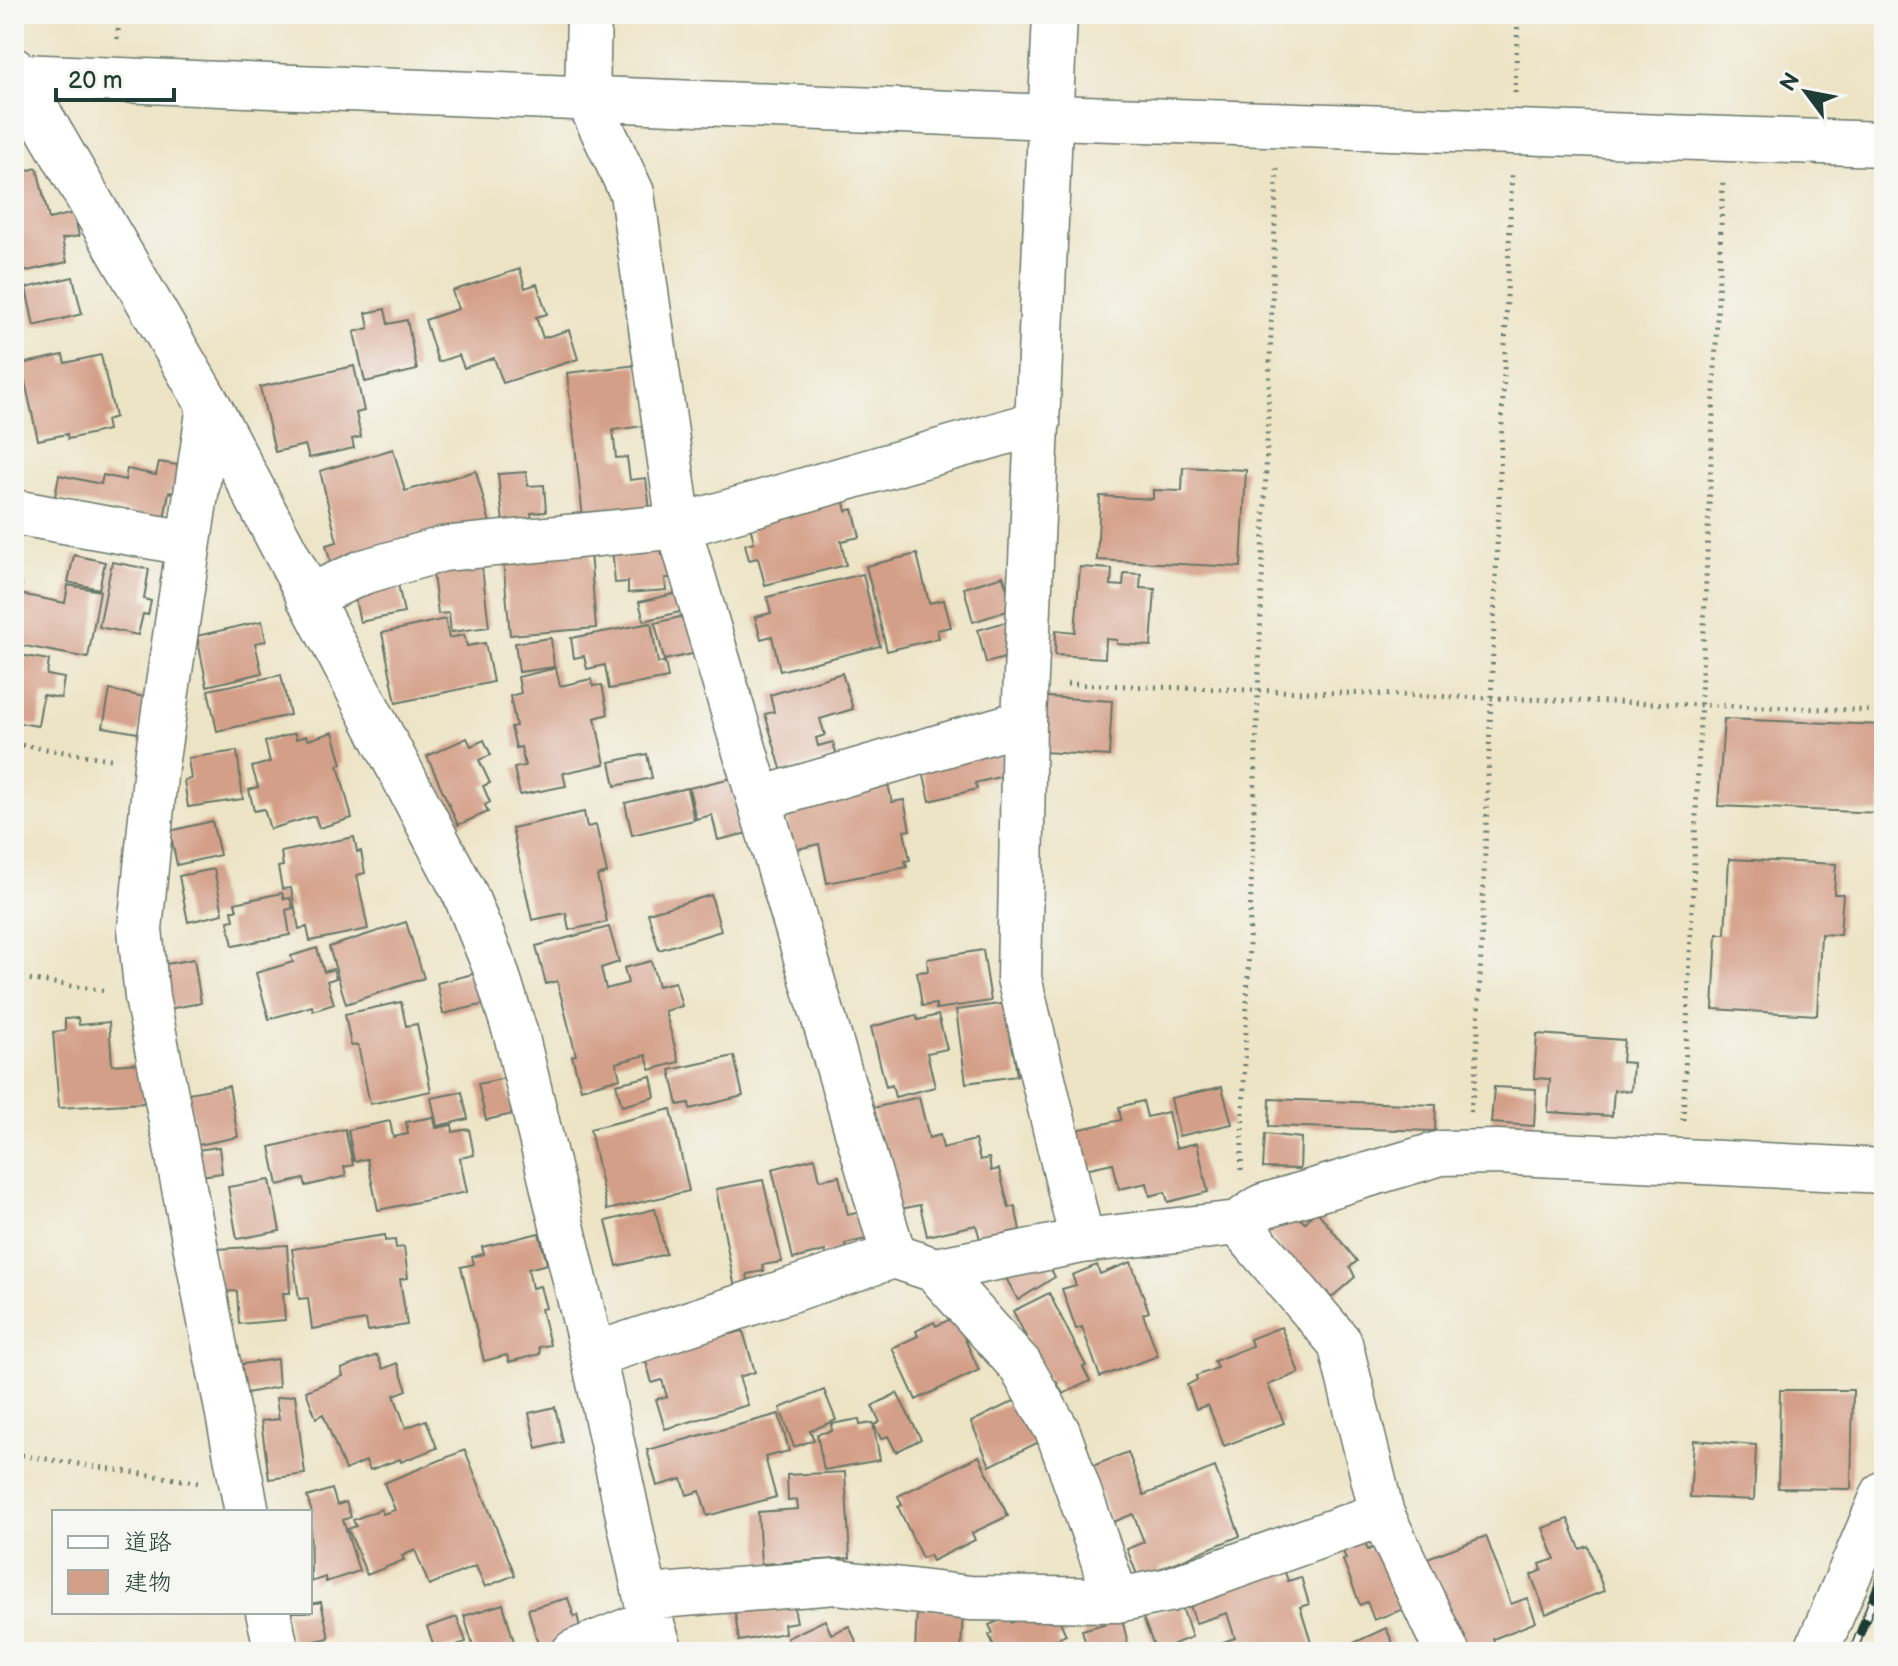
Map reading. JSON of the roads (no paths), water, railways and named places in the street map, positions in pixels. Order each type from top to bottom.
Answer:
[{"type":"street","points":[[589,14],[587,97],[632,193],[680,526],[894,1256]]},
{"type":"street","points":[[1055,14],[1025,702],[1019,978],[1082,1241]]},
{"type":"street","points":[[17,73],[1052,117],[1884,144]]},
{"type":"street","points":[[17,73],[209,406],[465,894],[494,965],[517,1038],[653,1623]]},
{"type":"street","points":[[209,406],[156,766],[140,929],[147,997],[244,1500]]},
{"type":"street","points":[[308,597],[363,572],[443,549],[680,526],[1038,423]]},
{"type":"street","points":[[14,512],[187,543]]},
{"type":"street","points":[[760,799],[1025,702]]},
{"type":"street","points":[[935,1270],[1082,1241],[1240,1221],[1263,1206],[1441,1153],[1884,1171]]},
{"type":"street","points":[[1240,1221],[1340,1343],[1382,1514],[1447,1652]]},
{"type":"street","points":[[593,1355],[894,1256],[935,1270],[1020,1365],[1058,1432],[1117,1600]]},
{"type":"street","points":[[1816,1652],[1884,1493]]},
{"type":"street","points":[[574,1652],[653,1623],[836,1582],[970,1598],[1117,1600],[1169,1590],[1382,1514]]},
{"type":"street","points":[[268,1614],[277,1652]]},
{"type":"railway","points":[[1853,1652],[1884,1570]]}]
